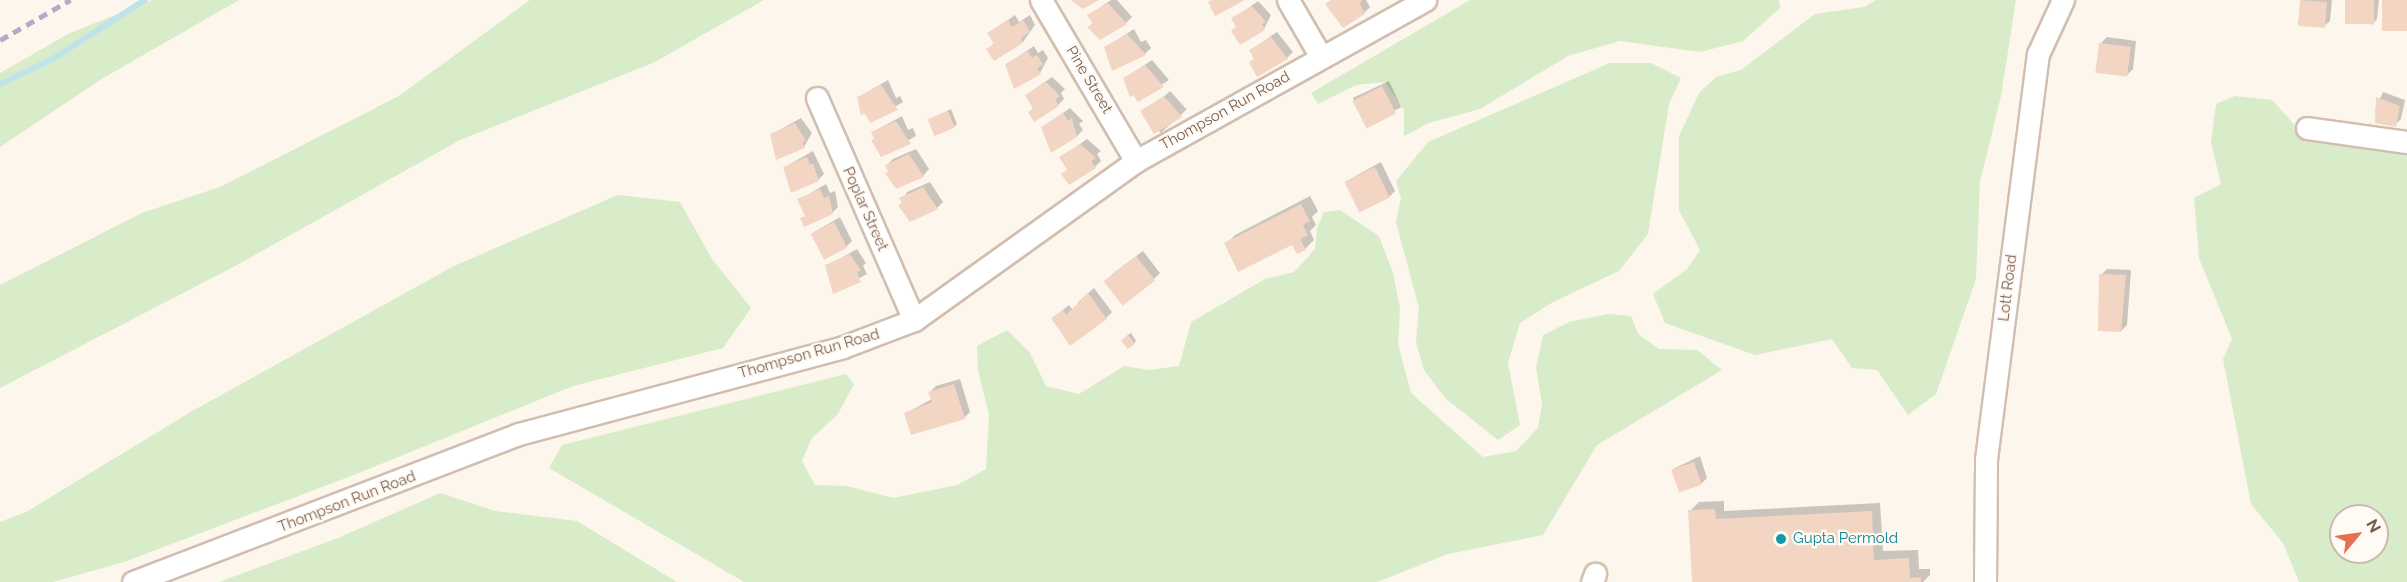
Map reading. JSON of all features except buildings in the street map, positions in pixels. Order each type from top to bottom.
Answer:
[{"type":"street","name":"Pine Street","points":[[1041,0],[1136,161]]},
{"type":"street","points":[[1288,0],[1321,57]]},
{"type":"street","name":"Thompson Run Road","points":[[133,582],[519,434],[843,346],[914,320],[1136,161],[1425,0]]},
{"type":"street","name":"Lott Road","points":[[1985,582],[1986,459],[2038,54],[2063,0]]},
{"type":"street","name":"Poplar Street","points":[[817,98],[914,320]]},
{"type":"street","points":[[2307,128],[2407,142]]},
{"type":"green space","points":[[153,0],[239,0],[100,80],[0,147],[0,73],[70,33]]},
{"type":"green space","points":[[530,0],[764,0],[655,62],[460,140],[237,265],[0,388],[0,285],[142,213],[220,187],[399,96]]},
{"type":"green space","points":[[1470,0],[1779,0],[1780,8],[1743,41],[1700,52],[1620,41],[1568,56],[1480,109],[1429,123],[1404,136],[1404,110],[1385,82],[1356,85],[1318,104],[1311,93]]},
{"type":"green space","points":[[1876,0],[2016,0],[2001,96],[1980,182],[1976,279],[1936,394],[1908,415],[1877,370],[1852,368],[1832,339],[1755,355],[1665,323],[1653,294],[1687,269],[1700,250],[1679,210],[1679,136],[1699,93],[1716,77],[1741,70],[1815,14],[1864,7]]},
{"type":"green space","points":[[1610,63],[1651,63],[1681,78],[1669,104],[1648,234],[1619,271],[1553,302],[1520,323],[1508,363],[1520,425],[1498,440],[1445,398],[1424,370],[1416,343],[1419,308],[1396,222],[1401,198],[1396,181],[1428,142]]},
{"type":"green space","points":[[2235,96],[2272,100],[2302,133],[2362,147],[2407,152],[2407,582],[2299,582],[2283,543],[2251,504],[2223,359],[2232,339],[2199,258],[2194,198],[2221,184],[2211,143],[2216,104]]},
{"type":"green space","points":[[618,195],[680,202],[712,259],[751,308],[723,348],[573,386],[354,475],[124,562],[53,582],[0,582],[0,522],[26,512],[194,410],[454,266]]},
{"type":"green space","points":[[1340,210],[1379,236],[1393,273],[1400,308],[1398,344],[1411,393],[1483,457],[1516,451],[1538,428],[1542,404],[1536,368],[1543,335],[1569,322],[1608,314],[1631,316],[1638,334],[1659,349],[1697,350],[1722,370],[1597,445],[1543,535],[1448,554],[1377,582],[744,582],[549,468],[562,445],[846,374],[854,384],[838,414],[812,438],[802,461],[815,485],[847,486],[893,498],[957,485],[986,469],[989,415],[978,370],[977,346],[1007,330],[1030,353],[1046,386],[1079,394],[1124,366],[1149,370],[1179,366],[1191,322],[1265,279],[1294,272],[1315,249],[1317,228],[1324,212]]},
{"type":"green space","points":[[440,493],[495,511],[577,521],[677,582],[219,582],[338,538]]},
{"type":"waterway","points":[[0,84],[51,60],[145,0]]},
{"type":"railway","points":[[0,40],[70,0]]},
{"type":"place","name":"Gupta Permold","points":[[1781,539]]}]
